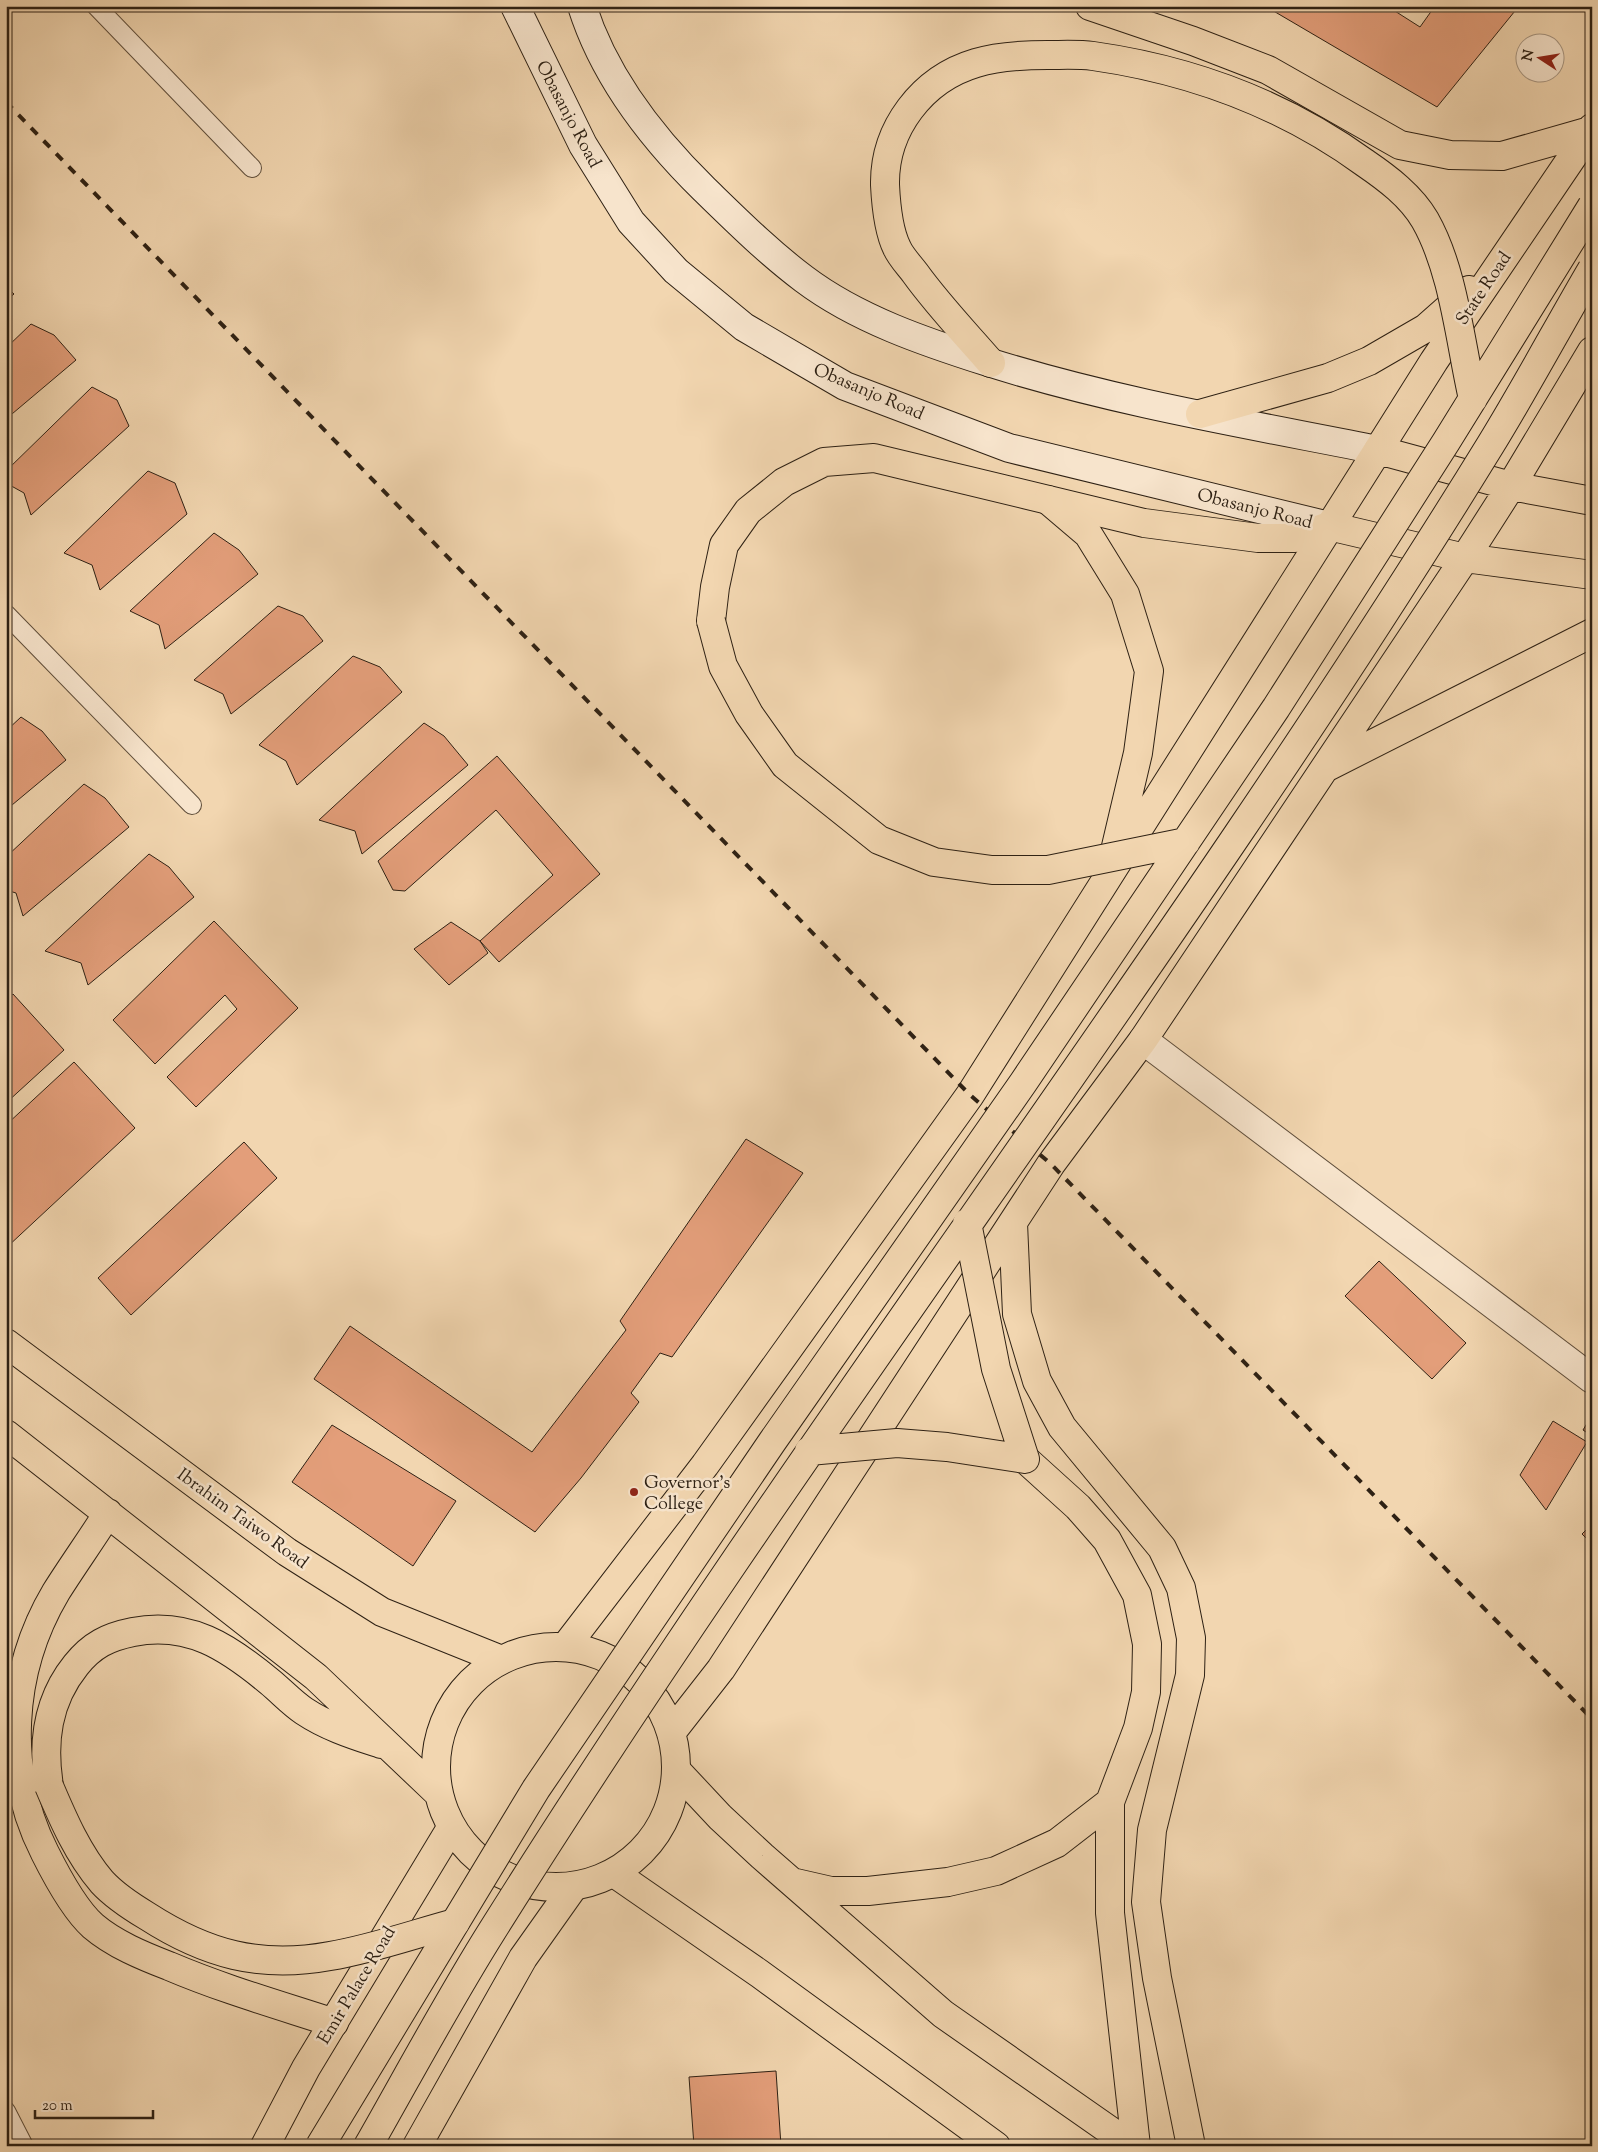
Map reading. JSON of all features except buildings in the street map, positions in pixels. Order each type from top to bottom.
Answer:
[{"type":"main road","name":"Obasanjo Road","points":[[515,6],[583,145],[631,222],[676,271],[744,327],[846,386],[1009,448],[1329,526]]},
{"type":"main road","points":[[582,6],[619,88],[679,164],[747,232],[805,280],[862,313],[925,342],[1038,378],[1200,414],[1378,450],[1511,486],[1592,501]]},
{"type":"main road","points":[[1090,6],[1193,41],[1268,70],[1400,145],[1450,155],[1502,156],[1591,129]]},
{"type":"main road","points":[[991,363],[930,293],[897,248],[886,205],[885,168],[892,136],[914,102],[938,81],[975,63],[1020,55],[1092,55],[1154,68],[1225,88],[1287,114],[1342,146],[1395,184],[1425,219],[1446,272],[1472,399]]},
{"type":"main road","name":"State Road","points":[[566,1646],[705,1465],[970,1095],[1434,361],[1591,129]]},
{"type":"main road","points":[[320,2146],[536,1789],[772,1442],[1023,1083],[1186,842],[1352,592],[1592,206]]},
{"type":"main road","points":[[1200,414],[1328,378],[1369,360],[1426,328],[1504,258]]},
{"type":"main road","points":[[368,2146],[490,1934],[809,1452],[1285,763],[1364,644],[1493,441],[1592,269]]},
{"type":"main road","points":[[671,1733],[721,1669],[1051,1164],[1143,1040],[1326,768],[1511,486],[1592,351]]},
{"type":"main road","points":[[1186,842],[1048,870],[992,870],[934,862],[879,840],[785,765],[749,714],[723,666],[711,622],[720,562],[724,545],[728,538],[748,511],[784,482],[824,462],[874,458],[1144,522],[1258,538],[1295,538],[1329,526],[1465,558],[1592,575]]},
{"type":"main road","points":[[1048,500],[1088,534],[1125,594],[1150,671],[1138,753],[1108,877]]},
{"type":"main road","points":[[1326,768],[1592,633]]},
{"type":"main road","points":[[1143,1040],[1592,1379]]},
{"type":"main road","points":[[967,1223],[996,1369],[1024,1459],[1078,1507],[1107,1540],[1137,1595],[1147,1644],[1146,1692],[1138,1728],[1110,1802],[1110,1913],[1136,2146]]},
{"type":"main road","points":[[1013,1223],[1017,1314],[1037,1381],[1062,1427],[1162,1548],[1181,1588],[1191,1638],[1190,1675],[1152,1830],[1146,1902],[1157,1978],[1191,2146]]},
{"type":"main road","name":"Ibrahim Taiwo Road","points":[[6,1343],[287,1552],[382,1612],[499,1659]]},
{"type":"main road","points":[[6,1434],[316,1677],[438,1793]]},
{"type":"main road","points":[[809,1452],[897,1443],[947,1447],[1024,1459]]},
{"type":"main road","points":[[108,1513],[55,1594],[22,1674],[16,1717],[19,1776],[36,1834],[61,1884],[92,1925],[136,1953],[213,1984],[334,2023]]},
{"type":"main road","points":[[392,1748],[336,1729],[303,1710],[260,1673],[221,1646],[204,1637],[154,1628],[117,1635],[88,1649],[64,1680],[49,1716],[45,1758],[49,1786],[81,1852],[103,1882],[135,1909],[163,1926],[207,1948],[257,1960],[331,1956],[455,1923]]},
{"type":"main road","points":[[566,1646],[612,1660],[649,1690],[671,1733],[676,1770],[671,1801],[658,1830],[639,1854],[614,1873],[574,1886],[526,1885],[483,1864],[451,1828],[438,1793],[436,1754],[446,1716],[468,1683],[499,1659],[566,1646]]},
{"type":"main road","points":[[676,1770],[720,1817],[943,2014],[1132,2146]]},
{"type":"main road","points":[[794,1883],[831,1891],[868,1891],[948,1882],[996,1870],[1057,1844],[1110,1802]]},
{"type":"main road","name":"Emir Palace Road","points":[[264,2146],[306,2068],[451,1828]]},
{"type":"main road","points":[[614,1873],[760,1974],[996,2146]]},
{"type":"main road","points":[[417,2146],[523,1958],[574,1886]]},
{"type":"lane","points":[[96,6],[252,168]]},
{"type":"lane","points":[[6,614],[192,805]]},
{"type":"lane","points":[[6,2111],[24,2146]]},
{"type":"railway","points":[[6,102],[970,1095],[1051,1164],[1592,1719]]},
{"type":"place","name":"Governor's College","points":[[634,1492]]}]
